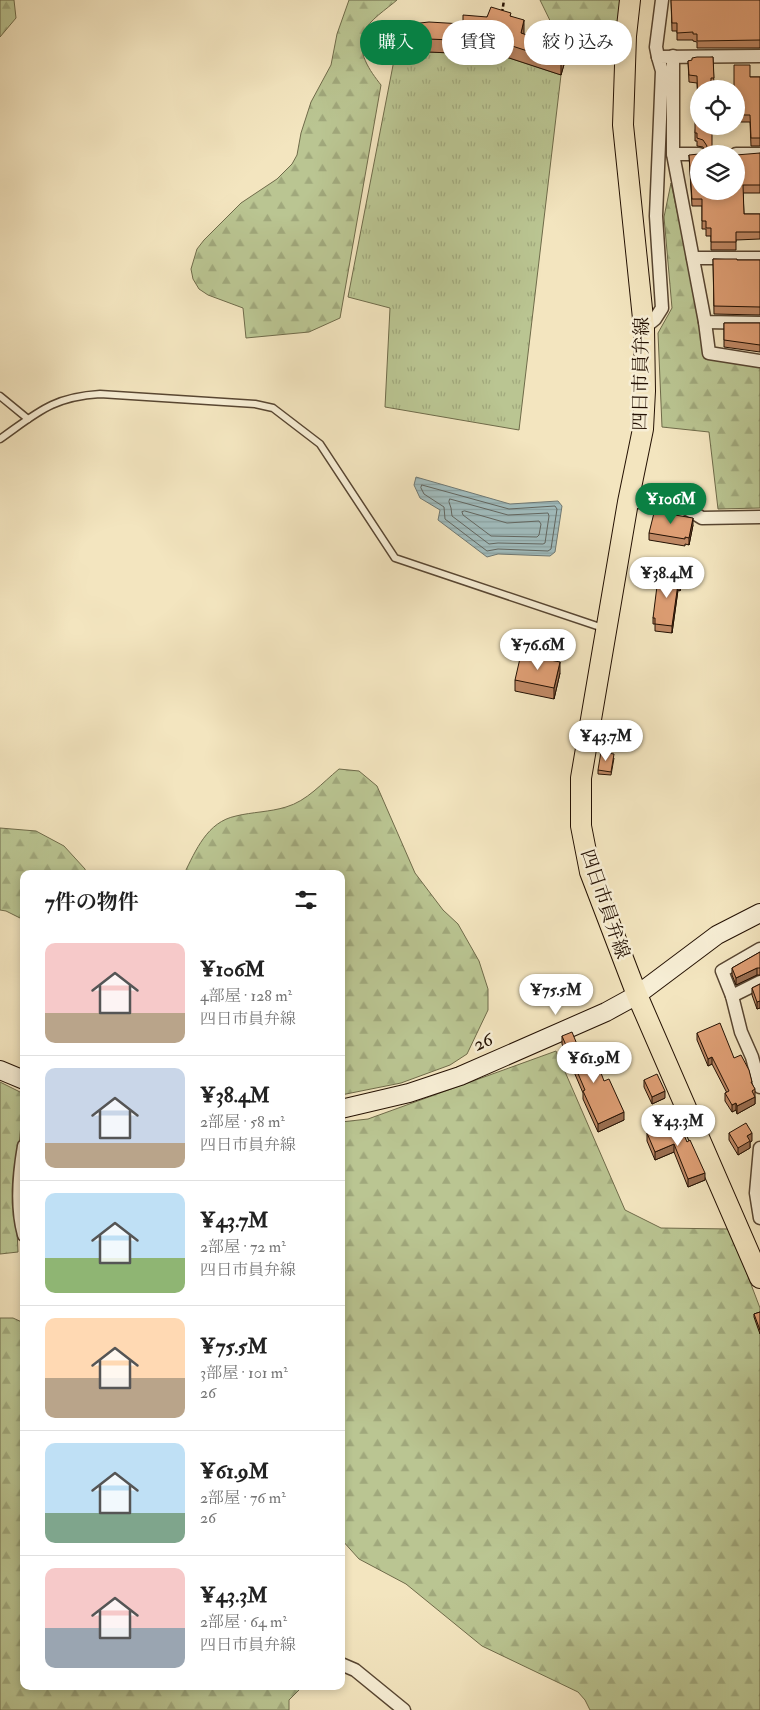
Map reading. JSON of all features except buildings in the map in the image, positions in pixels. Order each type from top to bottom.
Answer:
[{"type":"main road","name":"四日市員弁線","points":[[630,0],[626,36],[623,125],[644,328],[645,382],[643,429],[628,502],[581,778],[581,826],[590,872],[637,995],[760,1278]]},
{"type":"street","points":[[644,328],[655,319],[662,308],[656,216],[662,71],[656,47],[662,0]]},
{"type":"street","points":[[674,56],[673,154],[705,322],[709,353],[760,361]]},
{"type":"street","points":[[658,57],[760,56]]},
{"type":"street","points":[[673,154],[690,154]]},
{"type":"street","points":[[745,154],[760,154]]},
{"type":"street","points":[[693,258],[760,258]]},
{"type":"street","points":[[705,322],[760,323]]},
{"type":"street","points":[[628,502],[676,502],[702,518],[760,517]]},
{"type":"street","name":"26","points":[[345,1108],[409,1093],[460,1076],[606,1012],[637,995],[717,935],[760,913]]},
{"type":"street","points":[[760,949],[722,971],[732,996],[741,1032],[752,1057],[760,1086]]},
{"type":"street","points":[[732,996],[760,982]]},
{"type":"street","points":[[0,1070],[20,1078]]},
{"type":"street","points":[[760,1148],[756,1193],[760,1218]]},
{"type":"street","points":[[20,1176],[20,1220]]},
{"type":"street","points":[[345,1666],[355,1670],[404,1710]]},
{"type":"lane","points":[[0,439],[51,404],[85,395],[100,394],[255,404],[273,408],[320,444],[395,558],[607,630]]},
{"type":"lane","points":[[0,396],[28,419]]},
{"type":"path","points":[[502,16],[504,0]]},
{"type":"green space","points":[[0,0],[14,0],[16,18],[0,37]]},
{"type":"green space","points":[[349,0],[397,0],[373,20],[360,20],[360,65],[367,65],[381,85],[340,318],[309,332],[246,338],[243,308],[208,295],[199,289],[193,279],[191,269],[197,249],[204,240],[241,203],[277,179],[292,164],[297,155],[301,133],[311,102],[331,65],[337,34]]},
{"type":"green space","points":[[540,0],[622,0],[620,20],[550,20]]},
{"type":"green space","points":[[432,52],[442,53],[442,65],[514,65],[514,60],[524,63],[524,65],[530,65],[561,75],[519,430],[385,407],[390,308],[348,297],[393,65],[432,65]]},
{"type":"green space","points":[[671,183],[708,355],[760,362],[760,508],[718,509],[709,432],[662,427],[658,333],[672,308],[664,217]]},
{"type":"green space","points":[[339,769],[359,771],[377,786],[415,873],[443,910],[458,924],[479,961],[488,989],[488,1010],[467,1054],[450,1065],[401,1083],[345,1094],[345,870],[186,870],[204,838],[217,824],[236,816],[286,807],[308,796]]},
{"type":"green space","points":[[0,828],[36,831],[64,846],[85,869],[20,870],[20,918],[0,910]]},
{"type":"green space","points":[[556,1051],[625,1210],[661,1228],[730,1229],[760,1308],[760,1710],[590,1710],[578,1692],[482,1646],[406,1584],[359,1559],[345,1543],[345,1122],[368,1119]]},
{"type":"green space","points":[[0,1082],[20,1092],[20,1134],[15,1185],[18,1252],[0,1254]]},
{"type":"green space","points":[[0,1318],[13,1318],[20,1321],[20,1690],[299,1690],[289,1700],[289,1710],[0,1710]]},
{"type":"water","points":[[416,477],[510,504],[558,501],[562,506],[555,552],[550,556],[498,554],[487,557],[438,520],[440,510],[420,498],[414,485]]}]
